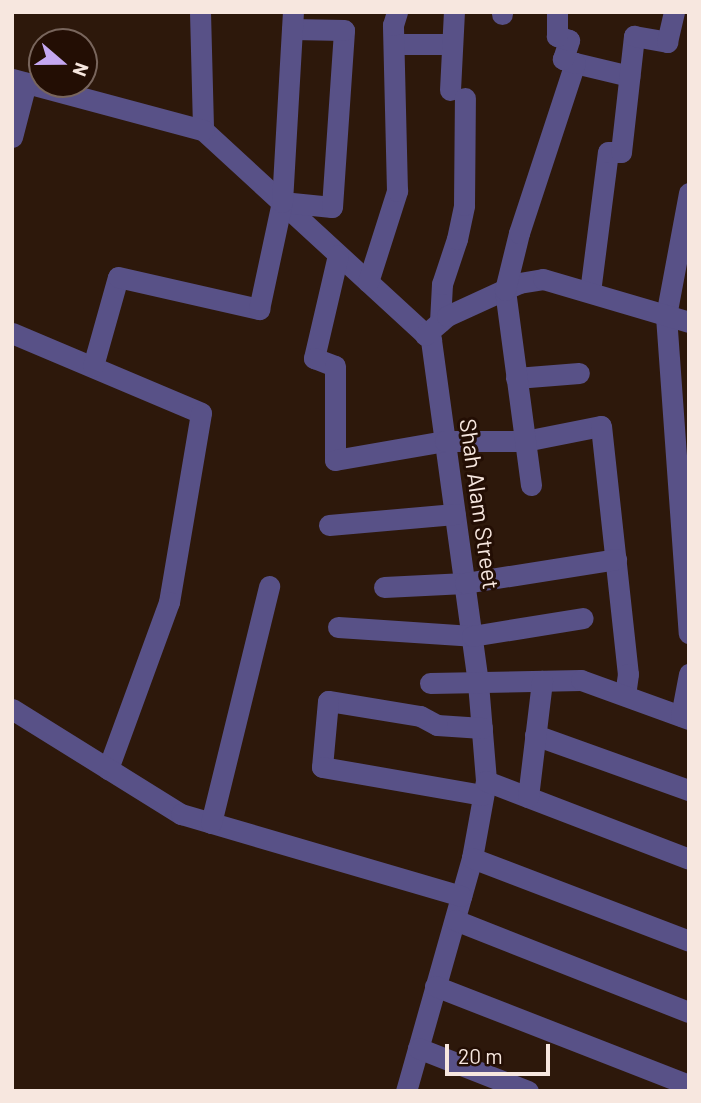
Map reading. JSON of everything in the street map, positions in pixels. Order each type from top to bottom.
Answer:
[{"type":"street","points":[[200,12],[204,130]]},
{"type":"street","points":[[368,282],[397,191],[393,25],[397,12]]},
{"type":"street","points":[[433,329],[442,284],[457,239],[464,205],[452,44],[454,12]]},
{"type":"street","points":[[557,12],[557,36],[569,40],[563,59],[629,75]]},
{"type":"street","points":[[590,292],[608,152],[621,152],[635,36],[667,43],[674,12]]},
{"type":"street","points":[[93,366],[118,277],[259,309],[282,202],[292,21],[344,30],[332,207],[282,202]]},
{"type":"street","points":[[394,44],[452,44]]},
{"type":"street","points":[[531,485],[505,290],[519,233],[575,63]]},
{"type":"street","points":[[12,137],[19,81],[204,130],[368,282],[433,329]]},
{"type":"street","points":[[689,193],[684,244],[666,316],[679,370],[689,633]]},
{"type":"street","points":[[338,255],[314,358],[335,366],[335,460],[445,441],[525,441],[601,426],[628,674],[625,695]]},
{"type":"street","points":[[433,329],[505,290],[543,279],[689,322]]},
{"type":"street","name":"Shah Alam Street","points":[[406,1091],[472,858],[485,788],[478,683],[431,340],[433,329]]},
{"type":"street","points":[[12,332],[201,412],[169,602],[108,769]]},
{"type":"street","points":[[516,378],[579,373]]},
{"type":"street","points":[[329,525],[455,514]]},
{"type":"street","points":[[384,587],[465,583],[616,559]]},
{"type":"street","points":[[211,823],[269,586]]},
{"type":"street","points":[[338,627],[472,636],[583,618]]},
{"type":"street","points":[[430,683],[581,680],[685,718],[689,674]]},
{"type":"street","points":[[528,797],[542,681]]},
{"type":"street","points":[[482,728],[437,725],[420,716],[328,701],[322,768],[485,788],[528,797],[689,859]]},
{"type":"street","points":[[12,709],[181,814],[461,896]]},
{"type":"street","points":[[535,735],[689,790]]},
{"type":"street","points":[[472,858],[689,941]]},
{"type":"street","points":[[455,920],[689,1012]]},
{"type":"street","points":[[435,986],[689,1085]]},
{"type":"street","points":[[418,1048],[528,1091]]}]
